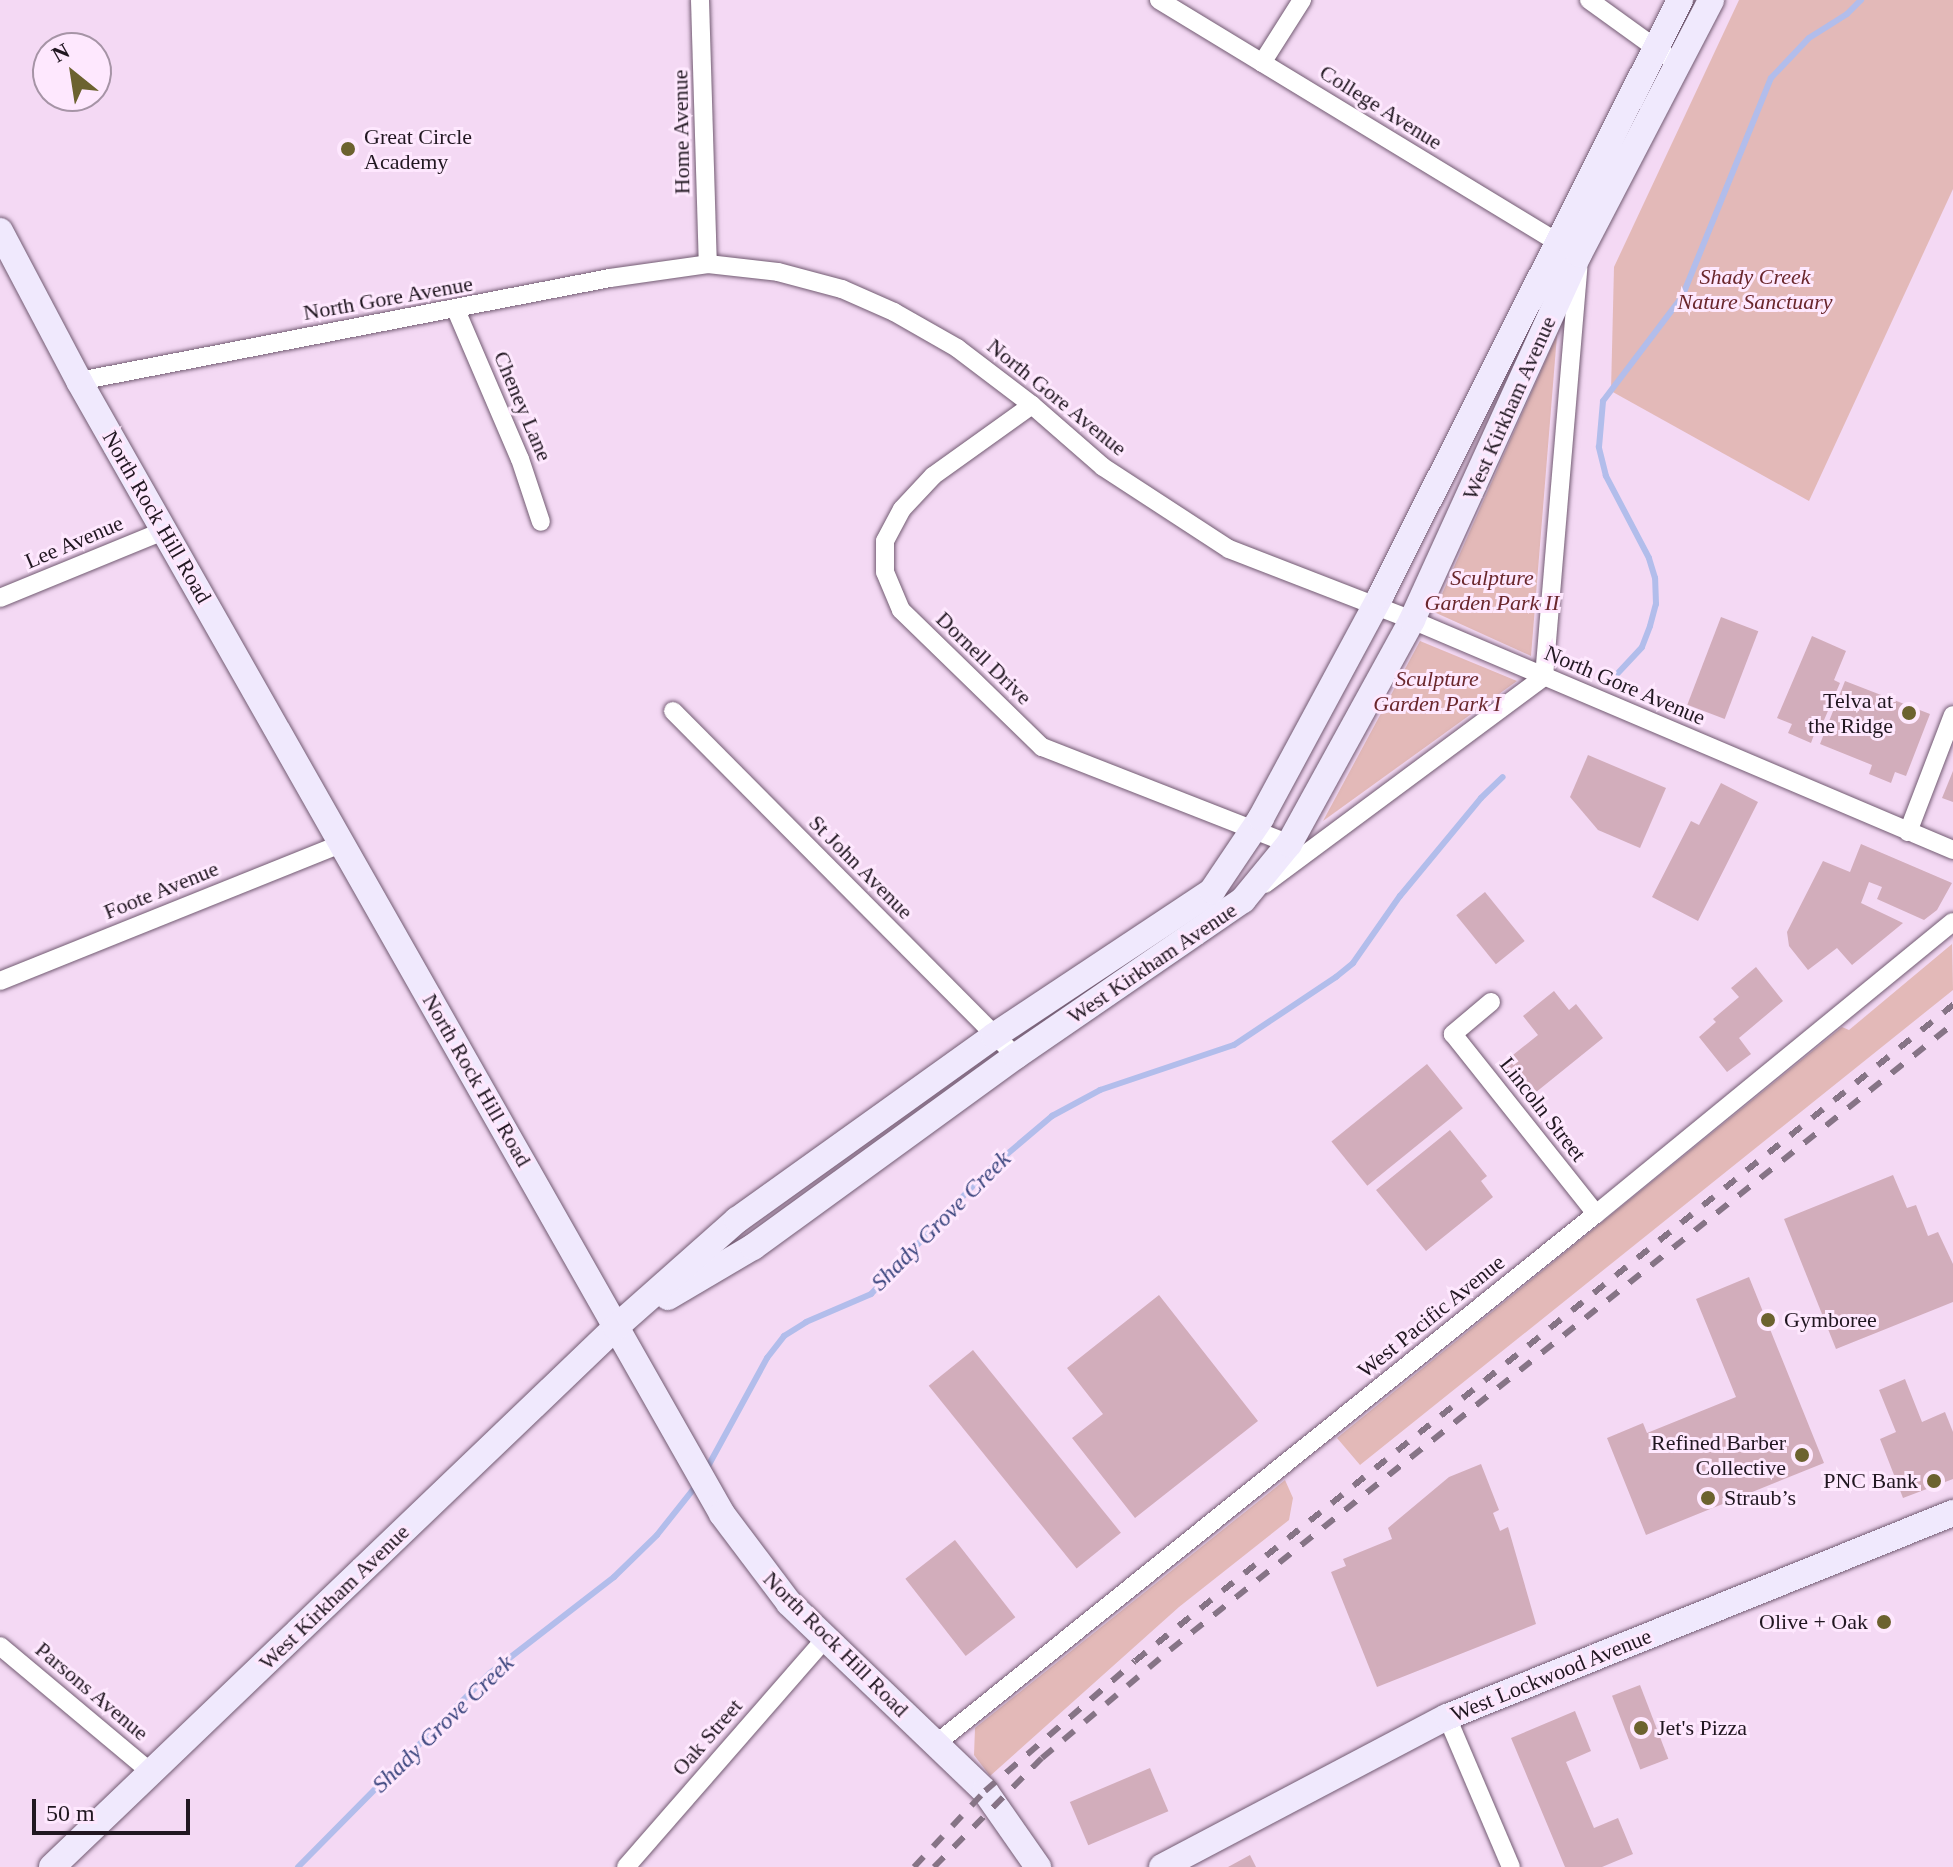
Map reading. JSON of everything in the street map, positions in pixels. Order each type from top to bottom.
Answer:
[{"type":"street","name":"Home Avenue","points":[[700,0],[708,264]]},
{"type":"street","name":"College Avenue","points":[[1159,0],[1568,249]]},
{"type":"street","points":[[1262,63],[1302,0]]},
{"type":"street","points":[[1589,0],[1679,65]]},
{"type":"street","name":"West Kirkham Avenue","points":[[616,1327],[753,1247],[1016,1056],[1243,900],[1289,844],[1412,620],[1568,249],[1680,0]]},
{"type":"street","name":"West Kirkham Avenue","points":[[52,1867],[616,1327],[737,1220],[994,1036],[1212,891],[1249,831],[1261,818],[1568,249],[1679,65],[1711,0]]},
{"type":"street","name":"North Rock Hill Road","points":[[0,231],[79,381],[714,1500],[765,1575],[825,1639],[985,1791],[1038,1867]]},
{"type":"street","points":[[1243,900],[1544,677],[1568,249]]},
{"type":"street","name":"North Gore Avenue","points":[[79,381],[610,278],[708,264],[778,272],[842,289],[894,312],[957,348],[1032,405],[1103,467],[1229,549],[1376,605],[1953,850]]},
{"type":"street","name":"Cheney Lane","points":[[456,310],[520,459],[541,522]]},
{"type":"street","name":"Dornell Drive","points":[[1032,405],[933,476],[902,509],[885,541],[885,572],[901,610],[1042,747],[1249,831],[1289,844]]},
{"type":"street","name":"Lee Avenue","points":[[0,598],[166,530]]},
{"type":"street","name":"St John Avenue","points":[[673,711],[1016,1056]]},
{"type":"street","points":[[1908,832],[1953,715]]},
{"type":"street","name":"Foote Avenue","points":[[0,981],[341,844]]},
{"type":"street","name":"West Pacific Avenue","points":[[937,1743],[1596,1214],[1953,922]]},
{"type":"street","name":"Lincoln Street","points":[[1491,1002],[1453,1034],[1596,1214]]},
{"type":"street","name":"West Lockwood Avenue","points":[[1162,1867],[1447,1717],[1953,1513]]},
{"type":"street","name":"Oak Street","points":[[626,1867],[825,1639]]},
{"type":"street","name":"Parsons Avenue","points":[[0,1646],[152,1773]]},
{"type":"street","points":[[1447,1717],[1511,1867]]},
{"type":"green space","name":"Shady Creek Nature Sanctuary","points":[[1739,0],[1953,0],[1953,189],[1809,501],[1611,391],[1614,267]]},
{"type":"green space","name":"Sculpture Garden Park II","points":[[1557,335],[1531,656],[1434,612]]},
{"type":"green space","name":"Sculpture Garden Park I","points":[[1420,641],[1517,681],[1323,821]]},
{"type":"green space","points":[[1952,944],[1953,990],[1360,1465],[1337,1438],[1842,1027],[1849,1030]]},
{"type":"green space","points":[[1285,1480],[1293,1498],[1289,1520],[1179,1607],[990,1776],[974,1755],[975,1728]]},
{"type":"building","points":[[1721,617],[1758,631],[1725,719],[1687,705]]},
{"type":"building","points":[[1812,636],[1846,651],[1834,680],[1840,683],[1811,743],[1788,733],[1792,724],[1777,718]]},
{"type":"building","points":[[1845,681],[1930,714],[1906,776],[1895,772],[1891,783],[1869,774],[1872,765],[1820,744]]},
{"type":"building","points":[[1588,755],[1666,788],[1640,848],[1598,830],[1570,797]]},
{"type":"building","points":[[1953,771],[1953,802],[1942,798]]},
{"type":"building","points":[[1721,783],[1758,802],[1698,921],[1652,897],[1691,821],[1699,825]]},
{"type":"building","points":[[1861,844],[1952,883],[1937,910],[1924,920],[1877,899],[1882,887],[1869,882],[1861,903],[1903,923],[1852,965],[1837,948],[1808,970],[1789,946],[1787,932],[1823,861],[1850,872]]},
{"type":"building","points":[[1485,892],[1525,941],[1496,964],[1456,915]]},
{"type":"building","points":[[1756,967],[1783,1001],[1739,1038],[1751,1054],[1727,1072],[1699,1037],[1716,1022],[1713,1019],[1739,997],[1731,988]]},
{"type":"building","points":[[1554,991],[1569,1010],[1576,1004],[1603,1038],[1530,1097],[1503,1063],[1538,1035],[1523,1016]]},
{"type":"building","points":[[1427,1064],[1463,1108],[1367,1186],[1331,1141]]},
{"type":"building","points":[[1450,1130],[1487,1176],[1481,1181],[1493,1197],[1426,1251],[1376,1190]]},
{"type":"building","points":[[1893,1175],[1907,1208],[1916,1205],[1928,1236],[1938,1232],[1953,1264],[1953,1302],[1836,1349],[1784,1219]]},
{"type":"building","points":[[1749,1277],[1824,1463],[1646,1535],[1607,1438],[1643,1423],[1647,1433],[1736,1397],[1696,1299]]},
{"type":"building","points":[[1159,1295],[1258,1421],[1135,1518],[1072,1438],[1103,1414],[1067,1368]]},
{"type":"building","points":[[973,1350],[1121,1533],[1077,1569],[929,1386]]},
{"type":"building","points":[[1905,1379],[1922,1422],[1945,1412],[1953,1432],[1953,1479],[1903,1498],[1880,1439],[1896,1432],[1879,1390]]},
{"type":"building","points":[[1481,1464],[1499,1510],[1493,1513],[1500,1531],[1508,1527],[1536,1624],[1377,1687],[1331,1572],[1346,1566],[1343,1559],[1392,1539],[1388,1528],[1449,1477]]},
{"type":"building","points":[[955,1540],[1015,1617],[966,1656],[905,1579]]},
{"type":"building","name":"Jet's Pizza","points":[[1640,1685],[1668,1759],[1640,1770],[1612,1696]]},
{"type":"building","points":[[1575,1711],[1591,1751],[1566,1762],[1594,1828],[1618,1818],[1633,1854],[1602,1867],[1565,1867],[1511,1738]]},
{"type":"building","points":[[1150,1768],[1168,1811],[1088,1845],[1070,1802]]},
{"type":"building","points":[[1250,1855],[1256,1867],[1228,1867]]},
{"type":"waterway","name":"Shady Grove Creek","points":[[1618,673],[1642,647],[1656,604],[1655,578],[1649,558],[1606,476],[1599,447],[1603,401],[1682,297],[1771,78],[1809,38],[1847,14],[1861,0]]},
{"type":"waterway","name":"Shady Grove Creek","points":[[706,1470],[767,1358],[784,1336],[806,1322],[871,1294],[986,1172],[1052,1116],[1100,1090],[1234,1045],[1336,977],[1353,963],[1400,896],[1481,798],[1503,777]]},
{"type":"waterway","name":"Shady Grove Creek","points":[[298,1867],[490,1673],[614,1577],[657,1535],[696,1486]]},
{"type":"railway","points":[[914,1867],[985,1791],[1135,1661],[1953,1005]]},
{"type":"railway","points":[[934,1867],[1042,1758],[1170,1650],[1953,1024]]},
{"type":"place","name":"Great Circle Academy","points":[[348,149]]},
{"type":"place","name":"Telva at the Ridge","points":[[1909,713]]},
{"type":"place","name":"Gymboree","points":[[1768,1320]]},
{"type":"place","name":"Refined Barber Collective","points":[[1802,1455]]},
{"type":"place","name":"PNC Bank","points":[[1934,1481]]},
{"type":"place","name":"Straub’s","points":[[1708,1498]]},
{"type":"place","name":"Olive + Oak","points":[[1884,1622]]},
{"type":"place","name":"Jet's Pizza","points":[[1641,1728]]}]
